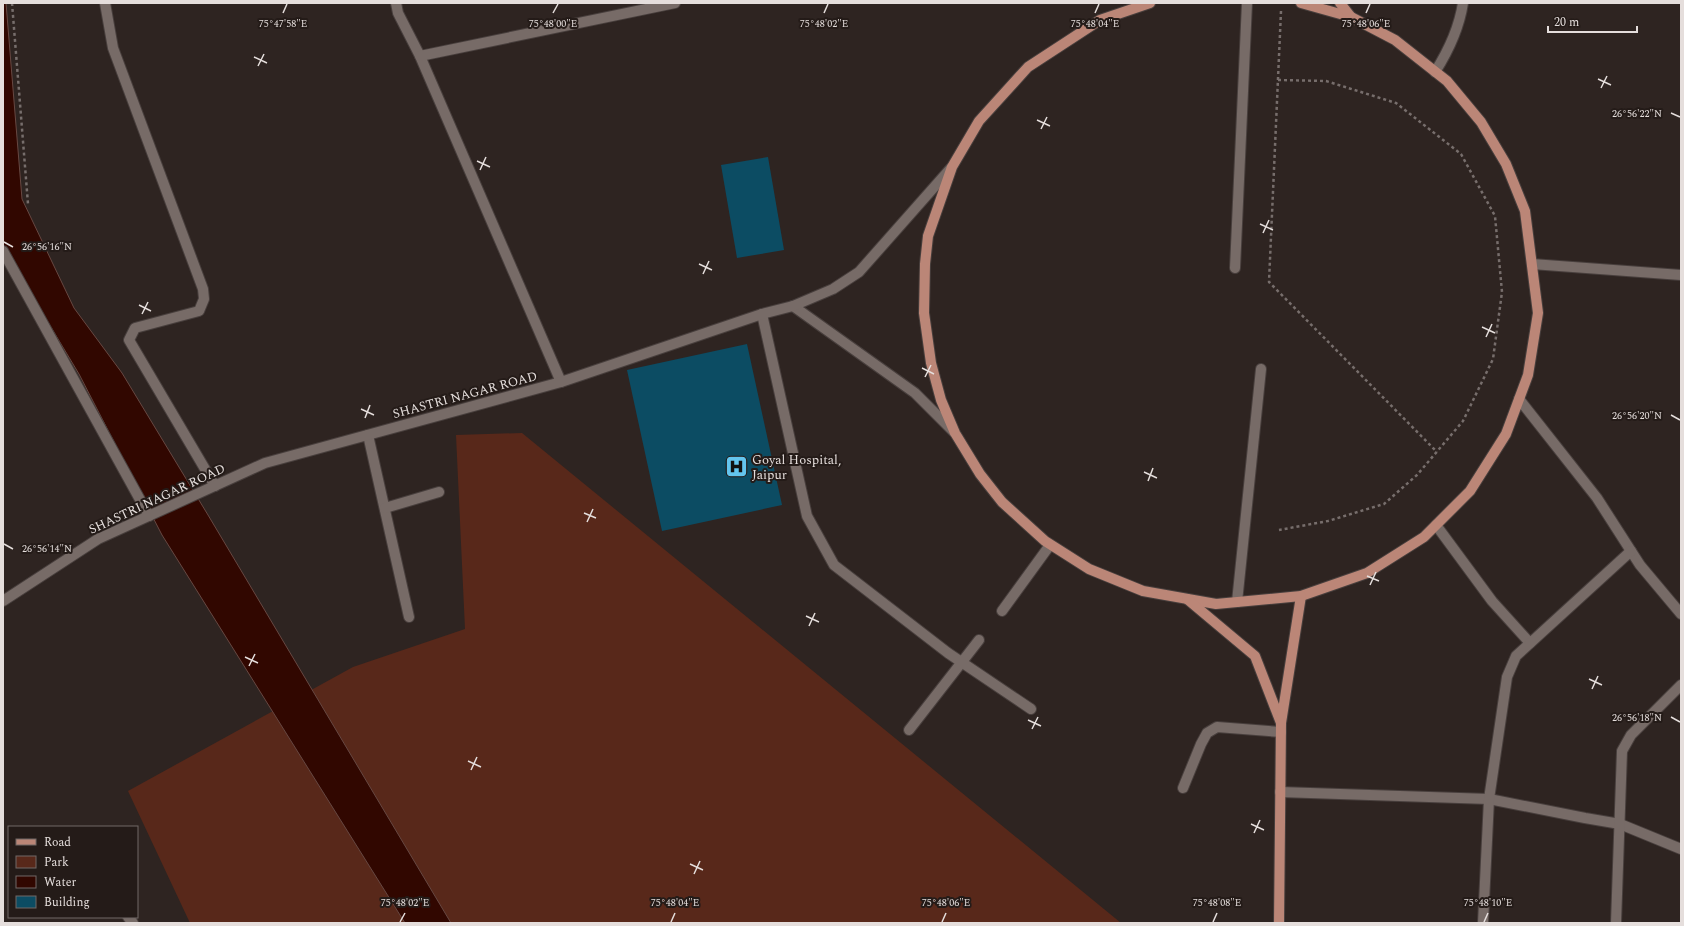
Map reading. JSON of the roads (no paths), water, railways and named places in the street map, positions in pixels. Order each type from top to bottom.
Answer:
[{"type":"main road","points":[[1150,3],[1100,20],[1028,67],[979,121],[952,167],[928,236],[925,264],[924,313],[930,363],[941,400],[955,434],[980,474],[1002,502],[1050,545],[1089,569],[1143,591],[1216,604],[1301,596],[1367,573],[1424,537],[1470,491],[1506,434],[1528,375],[1538,313],[1525,211],[1506,164],[1481,122],[1447,81],[1395,40],[1351,16],[1301,3]]},
{"type":"main road","points":[[1340,3],[1351,16]]},
{"type":"main road","points":[[1279,923],[1281,727],[1301,596]]},
{"type":"main road","points":[[1186,599],[1255,656],[1281,727]]},
{"type":"street","points":[[105,3],[113,48],[203,289],[204,299],[200,311],[135,328],[128,340],[210,488]]},
{"type":"street","points":[[396,3],[398,13],[420,56],[562,382]]},
{"type":"street","points":[[420,56],[671,3]]},
{"type":"street","points":[[1235,268],[1247,3]]},
{"type":"street","points":[[1435,72],[1450,48],[1459,25],[1463,3]]},
{"type":"street","name":"SHASTRI NAGAR ROAD","points":[[3,602],[98,539],[265,463],[562,382],[762,314],[793,306],[833,289],[859,272],[952,167]]},
{"type":"street","points":[[3,251],[149,516]]},
{"type":"street","points":[[1532,264],[1681,275]]},
{"type":"street","points":[[793,306],[914,393],[955,434]]},
{"type":"street","points":[[762,314],[807,516],[834,565],[963,663],[1031,709]]},
{"type":"street","points":[[1237,602],[1261,369]]},
{"type":"street","points":[[1519,399],[1597,498],[1640,565],[1681,614]]},
{"type":"street","points":[[368,434],[409,617]]},
{"type":"street","points":[[385,508],[439,492]]},
{"type":"street","points":[[1436,525],[1492,601],[1530,643]]},
{"type":"street","points":[[1002,610],[1050,545]]},
{"type":"street","points":[[1483,923],[1489,799],[1507,677],[1516,656],[1631,551]]},
{"type":"street","points":[[909,730],[963,663],[979,640]]},
{"type":"street","points":[[1616,923],[1622,751],[1631,735],[1681,685]]},
{"type":"street","points":[[1183,788],[1201,744],[1207,733],[1216,726],[1281,727]]},
{"type":"street","points":[[1280,792],[1489,799],[1620,824],[1681,849]]},
{"type":"water","points":[[3,3],[6,3],[22,199],[74,308],[122,373],[451,923],[405,923],[162,535],[79,374],[3,247]]},
{"type":"place","name":"Goyal Hospital, Jaipur","points":[[737,467]]}]
